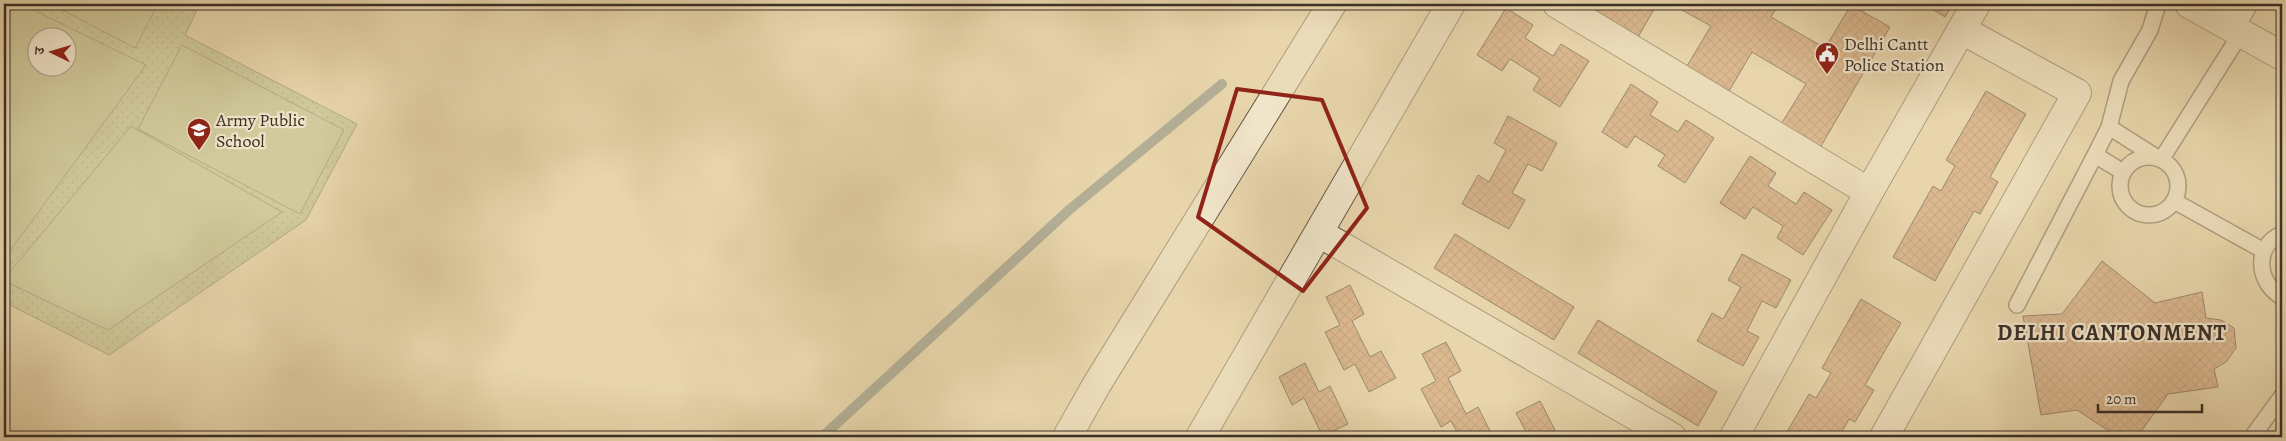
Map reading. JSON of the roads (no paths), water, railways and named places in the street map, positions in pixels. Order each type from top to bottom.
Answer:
[{"type":"street","points":[[1067,437],[1096,384],[1332,4]]},
{"type":"street","points":[[1200,437],[1451,4]]},
{"type":"street","points":[[1558,4],[1869,192]]},
{"type":"street","points":[[1734,437],[1869,192],[1976,4]]},
{"type":"street","points":[[2190,4],[2238,21],[2282,56]]},
{"type":"street","points":[[1884,437],[2077,93],[1962,30]]},
{"type":"street","points":[[1319,234],[1672,437]]},
{"type":"lane","points":[[2017,305],[2109,127],[2121,81],[2150,30],[2158,4]]},
{"type":"lane","points":[[2161,160],[2238,21]]},
{"type":"lane","points":[[2109,127],[2161,160],[2173,170],[2177,181],[2178,191],[2174,201],[2167,210],[2146,216],[2136,213],[2122,198],[2120,187],[2123,172],[2135,161],[2145,157],[2161,160]]},
{"type":"lane","points":[[2095,155],[2123,172]]},
{"type":"lane","points":[[2174,201],[2264,251]]},
{"type":"lane","points":[[2282,234],[2270,243],[2264,251],[2261,262],[2266,282],[2272,290],[2282,296]]},
{"type":"lane","points":[[2252,437],[2282,396]]},
{"type":"waterway","points":[[822,437],[1069,210],[1222,84]]},
{"type":"place","name":"Delhi Cantt Police Station","points":[[1827,75]]},
{"type":"place","name":"Army Public School","points":[[199,151]]},
{"type":"district","name":"DELHI CANTONMENT","points":[[2112,332]]}]
